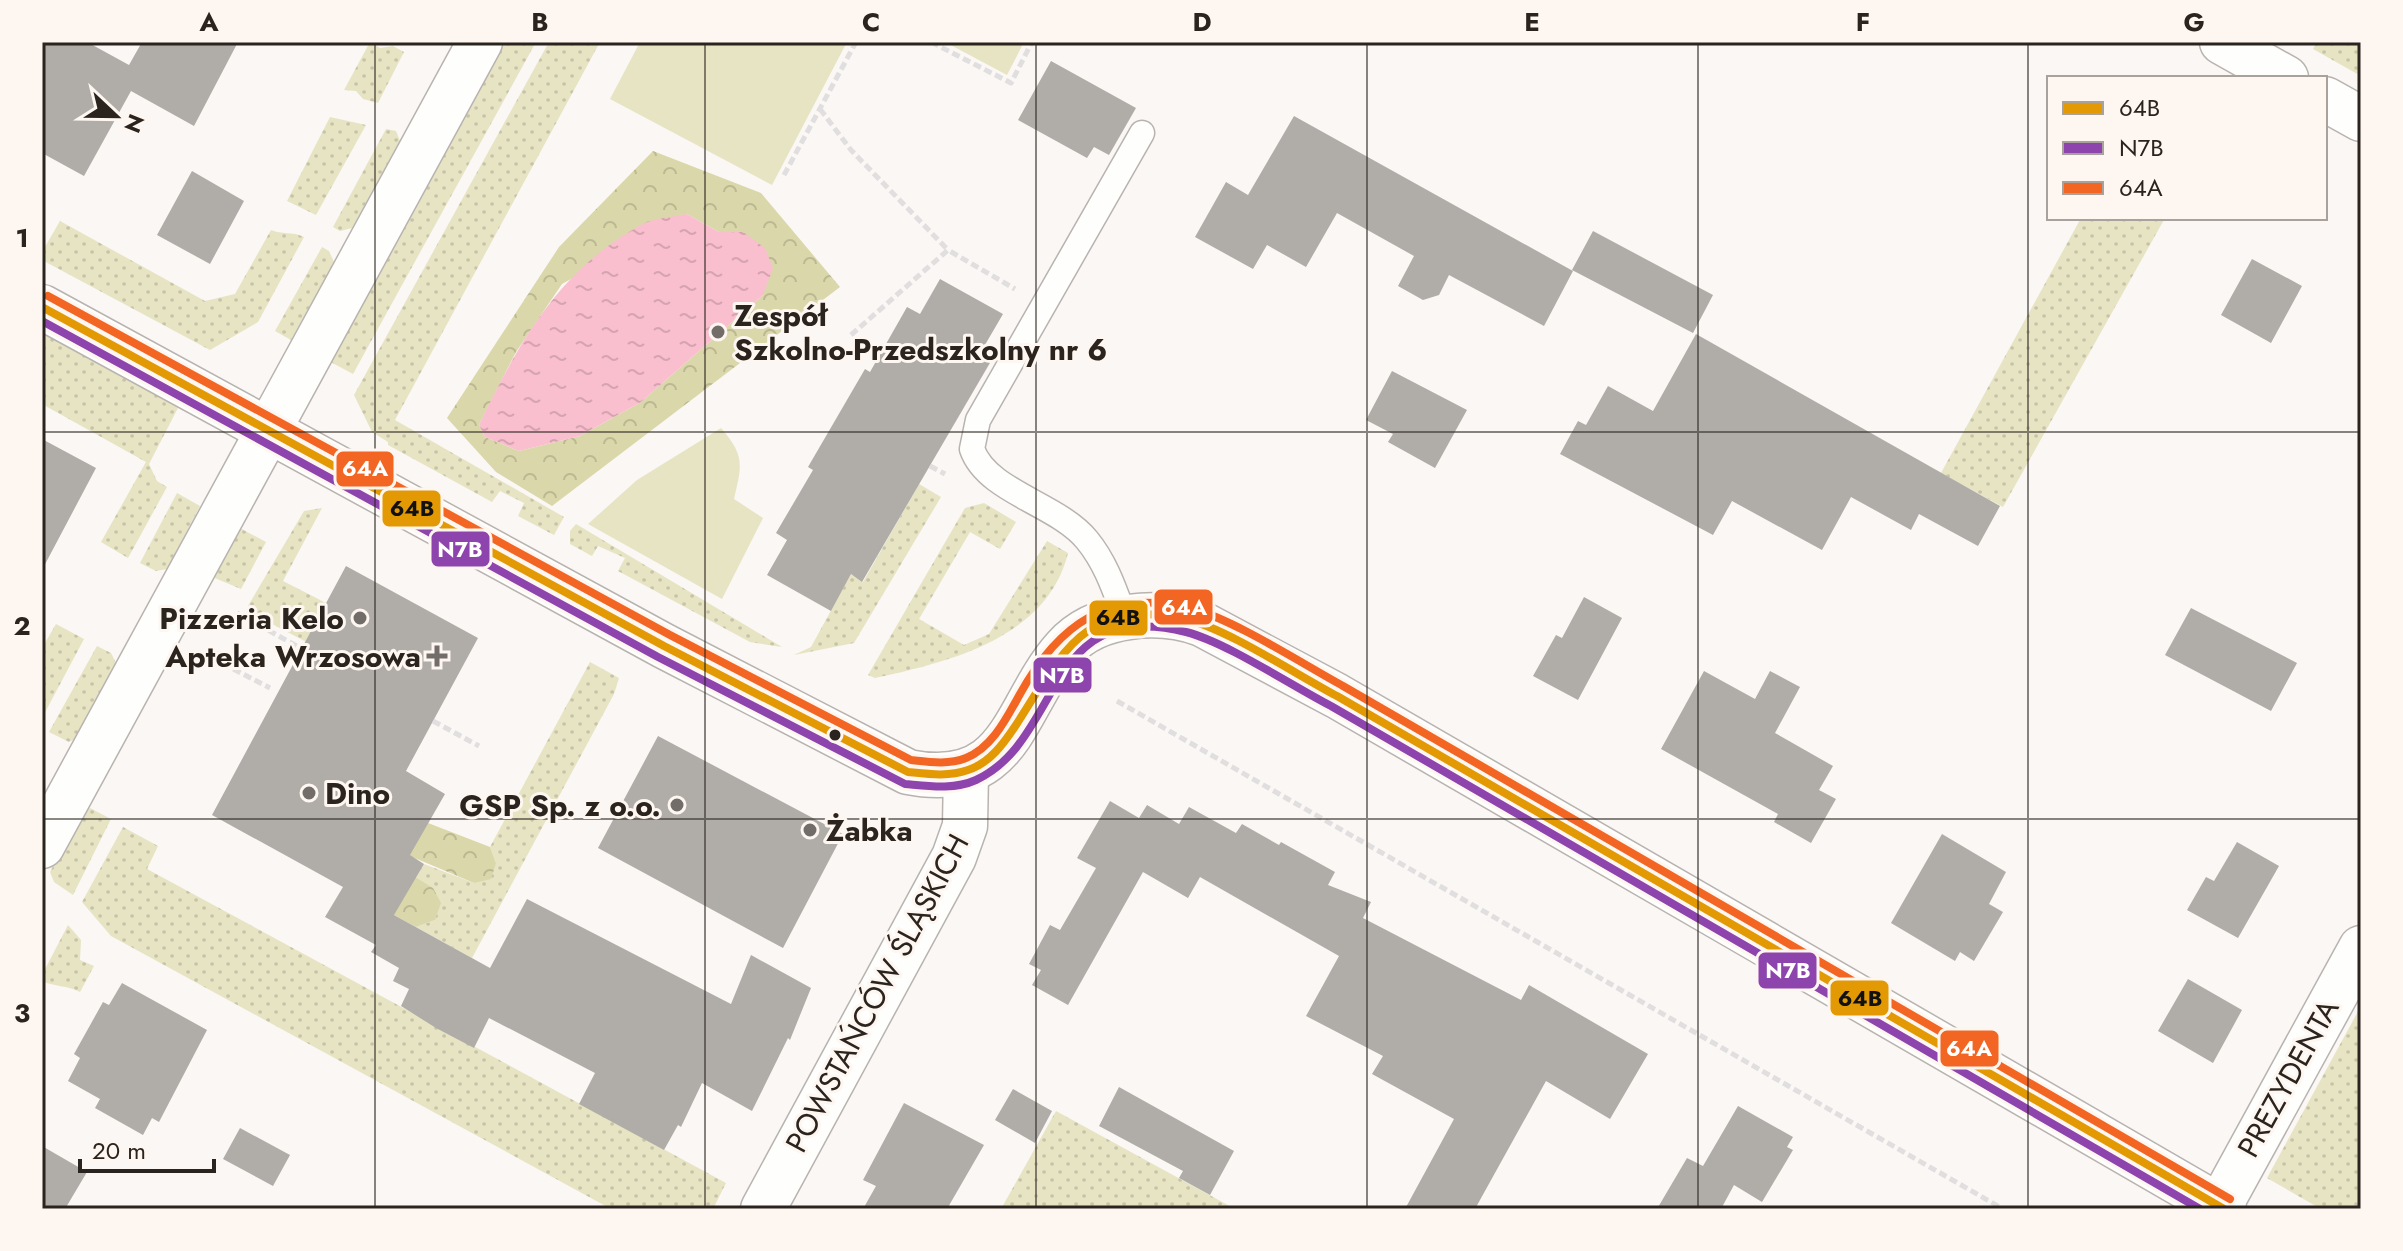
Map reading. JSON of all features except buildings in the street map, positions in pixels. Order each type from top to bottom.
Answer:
[{"type":"street","points":[[42,846],[480,42]]},
{"type":"street","points":[[2222,42],[2282,76]]},
{"type":"street","points":[[2327,100],[2361,119]]},
{"type":"street","points":[[42,307],[884,762],[932,777],[966,772],[983,762],[1013,731],[1066,646],[1079,635],[1125,618],[1164,615],[1186,618],[1224,634],[2220,1208]]},
{"type":"street","name":"POWSTAŃCÓW ŚLĄSKICH","points":[[763,1209],[954,857],[965,826],[966,772]]},
{"type":"street","name":"PREZYDENTA","points":[[2220,1208],[2361,948]]},
{"type":"lane","points":[[1125,618],[1107,571],[1087,539],[1065,520],[986,471],[972,449],[978,420],[1142,133]]},
{"type":"path","points":[[784,175],[856,42]]},
{"type":"path","points":[[931,42],[1011,83],[1032,42]]},
{"type":"path","points":[[820,109],[851,150],[948,250],[1043,305]]},
{"type":"path","points":[[851,335],[948,250]]},
{"type":"path","points":[[237,613],[331,665]]},
{"type":"path","points":[[212,658],[270,688]]},
{"type":"path","points":[[1117,701],[2003,1209]]},
{"type":"path","points":[[433,721],[479,746]]},
{"type":"shaded area","points":[[370,42],[380,48],[393,46],[404,52],[378,103],[363,99],[356,91],[344,90]]},
{"type":"shaded area","points":[[500,42],[536,42],[353,374],[327,360]]},
{"type":"shaded area","points":[[549,42],[600,42],[395,420],[564,517],[554,535],[518,516],[524,503],[500,491],[492,502],[388,445],[372,432],[354,395]]},
{"type":"shaded area","points":[[640,42],[847,42],[772,185],[610,99]]},
{"type":"shaded area","points":[[945,42],[1024,42],[1007,75]]},
{"type":"shaded area","points":[[2317,42],[2361,42],[2361,76],[2313,49]]},
{"type":"shaded area","points":[[330,117],[366,125],[316,215],[287,201]]},
{"type":"shaded area","points":[[386,129],[396,131],[400,141],[352,228],[340,231],[333,227]]},
{"type":"shaded area","points":[[2080,220],[2164,220],[2003,507],[1941,473]]},
{"type":"shaded area","points":[[60,221],[205,301],[235,294],[271,230],[304,237],[258,322],[210,350],[42,260],[42,252]]},
{"type":"shaded area","points":[[322,247],[329,251],[334,262],[291,340],[275,331]]},
{"type":"shaded area","points":[[42,330],[179,406],[149,464],[157,481],[167,487],[128,558],[101,542],[146,462],[42,404]]},
{"type":"shaded area","points":[[721,428],[740,461],[734,499],[763,518],[722,599],[588,524],[637,480]]},
{"type":"shaded area","points":[[919,484],[941,497],[854,643],[794,655],[811,647],[851,574],[863,582]]},
{"type":"shaded area","points":[[177,493],[200,506],[167,569],[156,571],[140,563]]},
{"type":"shaded area","points":[[984,503],[1016,522],[1000,549],[970,532],[919,619],[964,645],[989,634],[1047,541],[1068,553],[1057,582],[1040,606],[1017,626],[992,641],[934,664],[875,678],[868,675],[965,508]]},
{"type":"shaded area","points":[[322,508],[283,581],[326,603],[318,620],[335,657],[251,613],[248,606],[304,511]]},
{"type":"shaded area","points":[[576,524],[782,647],[750,642],[618,571],[625,558],[598,546],[592,556],[570,544],[570,531]]},
{"type":"shaded area","points":[[238,527],[266,542],[241,589],[210,576]]},
{"type":"shaded area","points":[[56,624],[84,639],[42,718],[42,648]]},
{"type":"shaded area","points":[[97,646],[111,653],[116,663],[75,739],[69,742],[49,732]]},
{"type":"shaded area","points":[[590,662],[619,678],[614,694],[472,958],[416,927],[435,920],[416,877],[424,864],[474,883],[496,863],[490,847]]},
{"type":"shaded area","points":[[90,808],[111,819],[73,895],[54,882],[50,872],[82,812]]},
{"type":"shaded area","points":[[123,827],[158,846],[147,869],[726,1183],[713,1209],[611,1209],[111,936],[82,902]]},
{"type":"shaded area","points":[[68,925],[81,940],[80,960],[94,966],[80,992],[42,981],[42,975]]},
{"type":"shaded area","points":[[2361,1006],[2361,1209],[2321,1209],[2267,1178]]},
{"type":"shaded area","points":[[1056,1111],[1235,1209],[1001,1209]]},
{"type":"green space","points":[[653,151],[761,193],[840,287],[552,506],[496,472],[447,418],[559,247]],"holes":[[[687,214],[719,232],[743,232],[763,295],[641,402],[580,436],[519,451],[485,437],[479,425],[516,352],[562,284]]]},
{"type":"green space","points":[[428,823],[490,847],[496,863],[491,879],[474,883],[410,856],[402,869],[433,888],[441,903],[435,920],[416,927],[343,887]]},
{"type":"water","points":[[687,214],[719,232],[743,232],[765,248],[773,268],[763,295],[641,402],[580,436],[519,451],[485,437],[479,425],[509,366],[525,338],[563,287],[610,244],[644,223]]},
{"type":"transit line","name":"64A","points":[[48,296],[670,635],[911,760],[953,762],[984,747],[1051,649],[1088,618],[1110,608],[1134,603],[1161,603],[1207,614],[1287,654],[2230,1199]]},
{"type":"transit line","name":"64B","points":[[42,307],[664,646],[908,772],[953,774],[983,763],[1007,739],[1063,654],[1099,624],[1122,616],[1151,614],[1202,624],[1241,642],[1337,696],[2224,1209]]},
{"type":"transit line","name":"N7B","points":[[42,321],[658,657],[905,784],[941,786],[968,783],[1004,760],[1026,735],[1060,677],[1080,652],[1105,634],[1140,626],[1202,637],[1331,706],[2200,1209]]},
{"type":"place","name":"Zespół Szkolno-Przedszkolny nr 6","points":[[718,332]]},
{"type":"place","name":"Pizzeria Kelo","points":[[360,618]]},
{"type":"place","name":"Apteka Wrzosowa","points":[[437,656]]},
{"type":"place","name":"Dino","points":[[309,793]]},
{"type":"place","name":"GSP Sp. z o.o.","points":[[677,805]]},
{"type":"place","name":"Żabka","points":[[810,830]]}]
